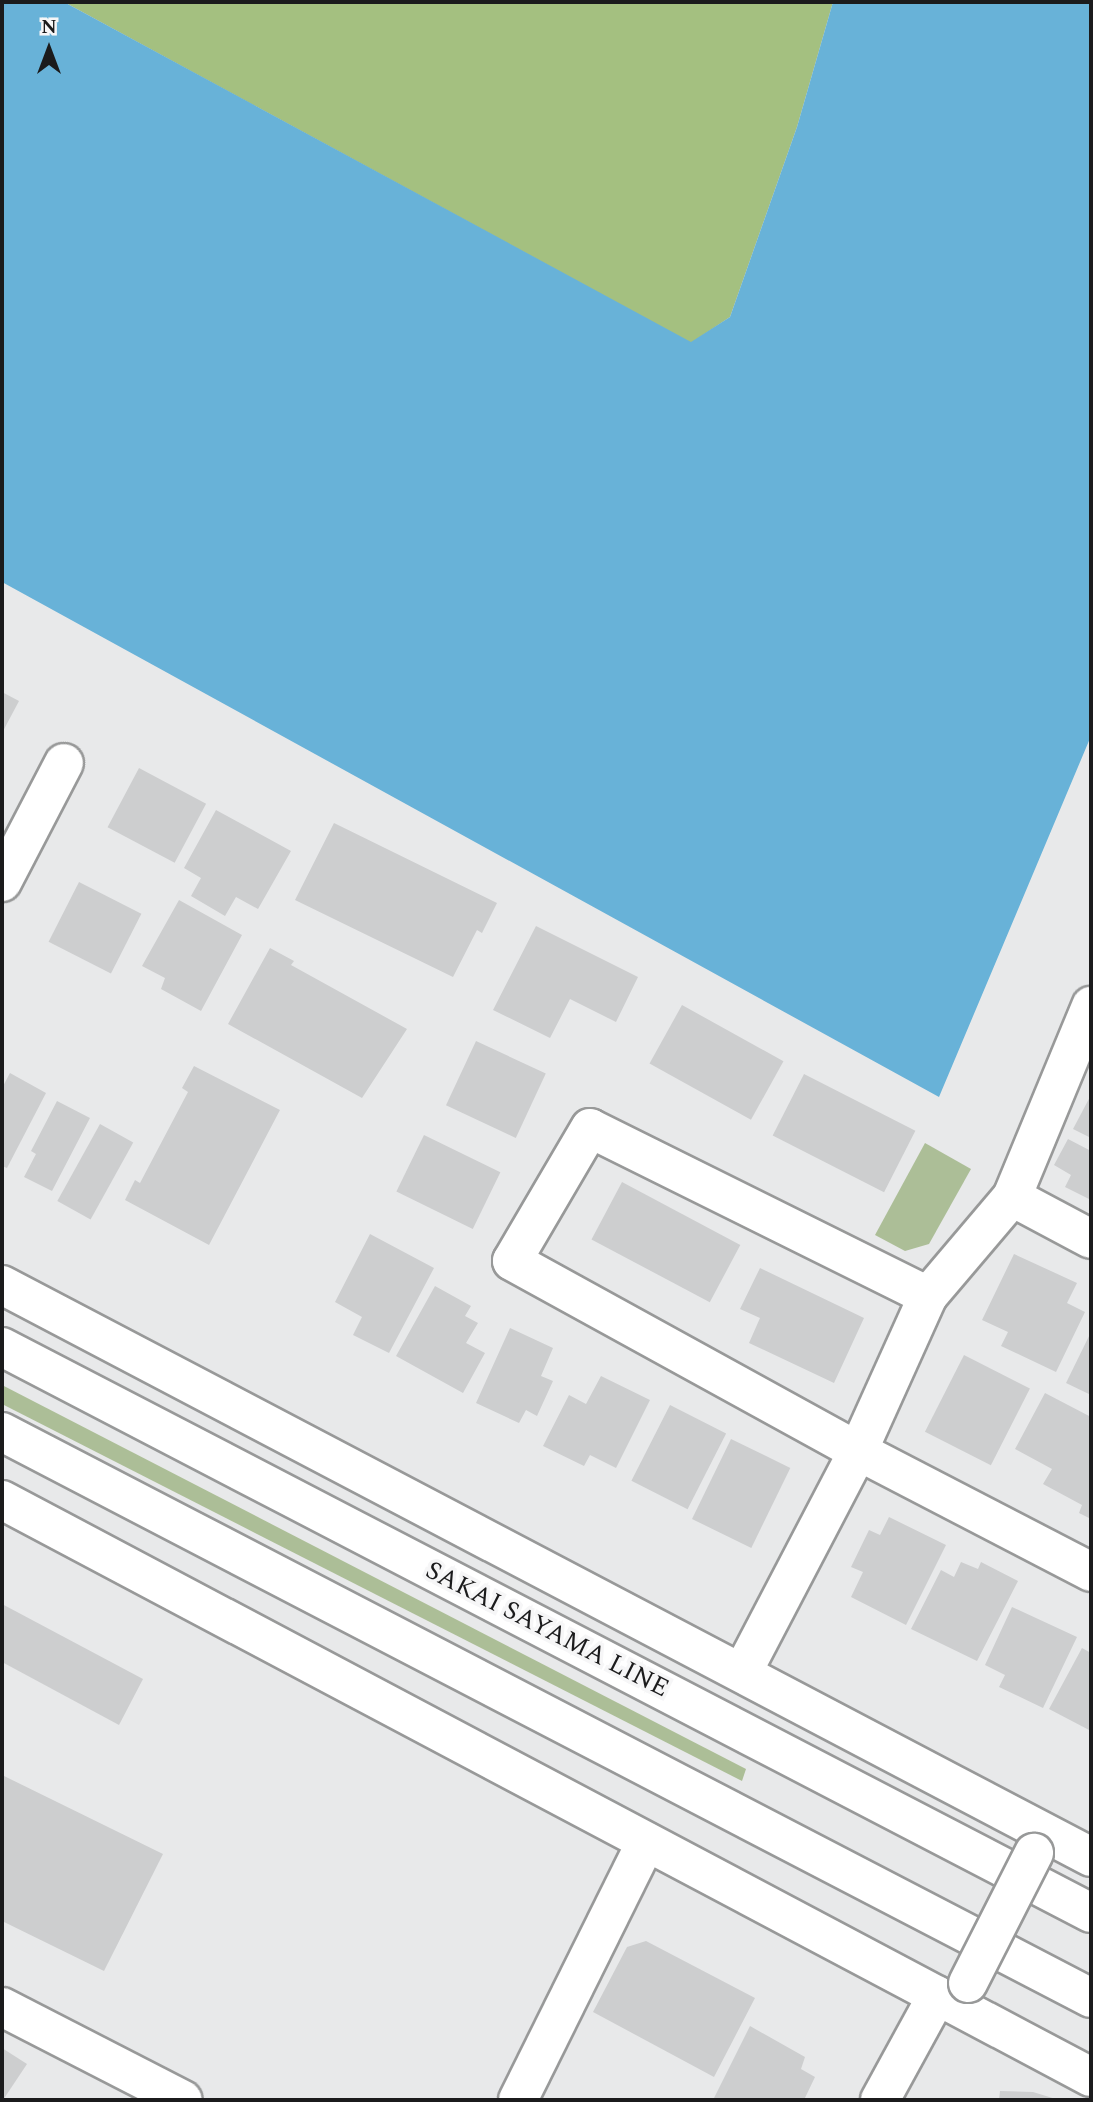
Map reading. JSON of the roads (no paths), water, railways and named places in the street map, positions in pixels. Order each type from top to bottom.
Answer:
[{"type":"main road","points":[[2,882],[64,763]]},
{"type":"main road","points":[[743,1671],[858,1451],[928,1296],[1012,1197],[1091,1006]]},
{"type":"main road","points":[[928,1296],[590,1128],[512,1261],[858,1451],[1091,1572]]},
{"type":"main road","points":[[1012,1197],[1091,1239]]},
{"type":"main road","points":[[2,1285],[743,1671],[1039,1843],[1091,1857]]},
{"type":"main road","name":"SAKAI SAYAMA LINE","points":[[2,1347],[1091,1913]]},
{"type":"main road","points":[[2,1432],[1091,1998]]},
{"type":"main road","points":[[2,1500],[646,1842],[953,1995],[1091,2077]]},
{"type":"main road","points":[[518,2100],[646,1842]]},
{"type":"main road","points":[[880,2100],[953,1995],[1039,1843]]},
{"type":"main road","points":[[2,2007],[183,2100]]},
{"type":"water","points":[[2,2],[64,2],[691,342],[730,317],[797,127],[833,2],[1091,2],[1091,736],[939,1097],[2,582]]}]
